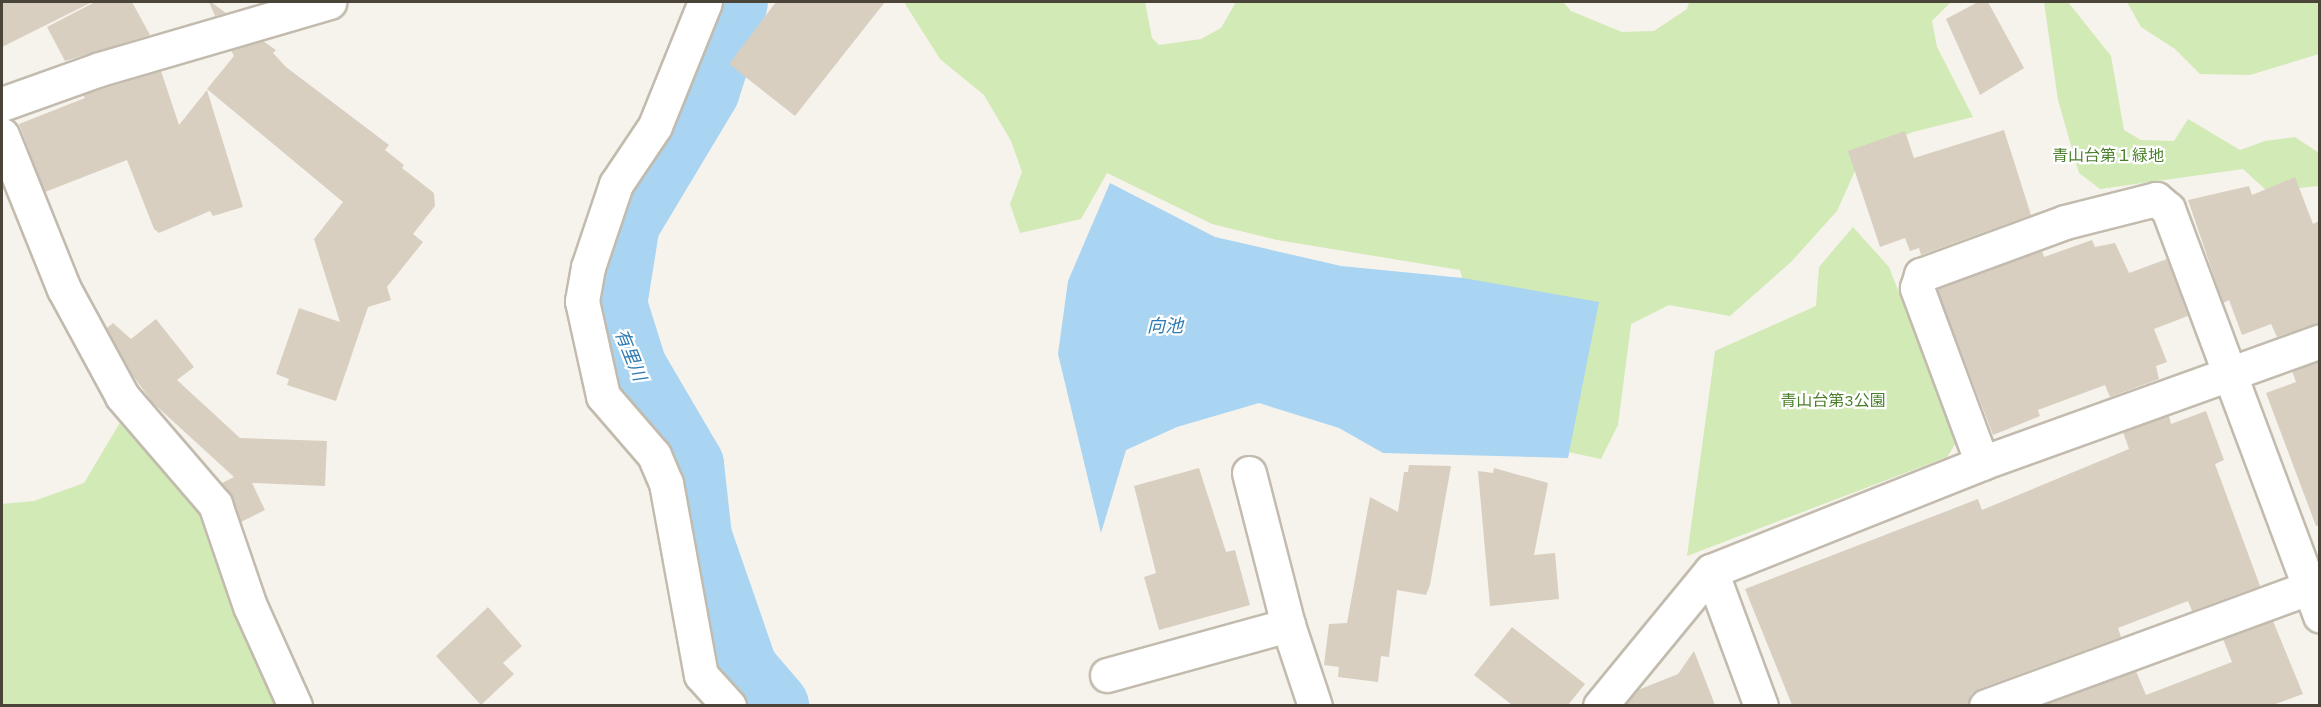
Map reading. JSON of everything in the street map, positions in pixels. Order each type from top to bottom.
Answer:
[{"type":"street","points":[[2,104],[100,69],[329,2]]},
{"type":"street","points":[[705,2],[655,126],[616,184],[588,267],[582,301],[603,396],[654,455],[666,483],[701,675],[729,705]]},
{"type":"street","points":[[2,135],[64,289],[122,396],[215,504],[250,606],[295,705]]},
{"type":"street","points":[[1982,464],[1917,288],[1921,275],[2065,222],[2156,199],[2168,209],[2314,602],[1986,705]]},
{"type":"street","points":[[1600,705],[1711,571],[1982,464],[2229,376],[2319,341]]},
{"type":"street","points":[[1249,473],[1288,625],[1315,705]]},
{"type":"street","points":[[1711,571],[1761,705]]},
{"type":"street","points":[[1107,675],[1288,625]]},
{"type":"green space","points":[[904,2],[1145,2],[1152,38],[1159,45],[1201,39],[1221,28],[1236,2],[1563,2],[1571,11],[1622,32],[1654,31],[1687,9],[1689,2],[1951,2],[1932,21],[1937,47],[1973,117],[1913,132],[1863,153],[1837,211],[1791,262],[1730,316],[1669,305],[1631,324],[1618,425],[1601,459],[1568,452],[1469,301],[1460,270],[1277,240],[1212,224],[1107,173],[1081,219],[1020,233],[1010,204],[1022,172],[1011,141],[984,95],[940,59]]},
{"type":"green space","name":"青山台第１緑地","points":[[2044,2],[2068,2],[2111,56],[2124,130],[2141,140],[2174,141],[2188,119],[2240,150],[2265,141],[2295,137],[2319,153],[2319,186],[2267,191],[2243,169],[2100,189],[2079,173],[2058,100]]},
{"type":"green space","points":[[2127,2],[2319,2],[2319,54],[2250,75],[2200,74],[2175,49],[2141,27]]},
{"type":"green space","name":"青山台第3公園","points":[[1853,227],[1889,267],[1957,441],[1947,457],[1687,556],[1715,351],[1816,306],[1819,267]]},
{"type":"green space","points":[[121,421],[195,503],[226,591],[281,705],[2,706],[2,504],[34,501],[84,483]]},
{"type":"water","name":"向池","points":[[1110,183],[1215,237],[1341,266],[1463,278],[1599,302],[1568,458],[1383,453],[1339,428],[1259,403],[1177,427],[1126,450],[1101,533],[1058,354],[1068,281]]},
{"type":"building","points":[[2,2],[92,2],[2,47]]},
{"type":"building","points":[[95,2],[132,2],[150,35],[65,61],[47,27]]},
{"type":"building","points":[[209,2],[211,2],[226,13],[215,16]]},
{"type":"building","points":[[776,2],[885,2],[795,116],[729,64]]},
{"type":"building","points":[[1978,2],[1988,2],[2024,68],[1980,95],[1946,19]]},
{"type":"building","points":[[263,41],[276,50],[273,53],[286,67],[389,145],[385,150],[404,165],[402,168],[434,193],[435,206],[413,234],[423,242],[387,287],[391,300],[368,307],[336,401],[287,385],[289,379],[276,374],[299,308],[340,322],[314,239],[343,202],[207,89],[234,56],[231,50]]},
{"type":"building","points":[[161,71],[179,125],[207,90],[243,207],[213,216],[210,211],[159,233],[154,229],[127,160],[45,192],[19,124],[85,98],[83,95]]},
{"type":"building","points":[[2004,130],[2031,215],[1921,255],[1919,248],[1910,251],[1905,238],[1880,247],[1848,151],[1905,131],[1914,158]]},
{"type":"building","points":[[2295,177],[2313,224],[2319,221],[2319,323],[2277,337],[2271,324],[2242,335],[2229,300],[2223,303],[2188,200],[2249,186],[2252,195]]},
{"type":"building","points":[[2092,240],[2095,247],[2115,243],[2129,273],[2167,259],[2188,316],[2154,329],[2167,362],[2156,366],[2159,379],[2110,397],[2105,385],[2038,410],[2040,416],[1993,435],[1937,289],[2042,250],[2044,257]]},
{"type":"building","points":[[156,319],[194,367],[177,380],[240,438],[327,441],[325,486],[252,483],[265,510],[241,522],[233,498],[222,483],[234,477],[153,403],[133,376],[107,328],[113,323],[131,339]]},
{"type":"building","points":[[2319,361],[2319,525],[2316,526],[2266,393],[2296,382],[2292,371]]},
{"type":"building","points":[[2206,411],[2224,460],[2215,464],[2260,586],[2192,611],[2188,601],[2118,628],[2121,637],[1979,689],[1971,694],[1968,705],[1792,705],[1745,589],[1978,499],[1982,510],[2129,449],[2123,432],[2169,416],[2171,424]]},
{"type":"building","points":[[1409,465],[1451,466],[1430,585],[1426,595],[1397,590],[1389,657],[1381,656],[1378,682],[1338,677],[1339,667],[1324,665],[1329,624],[1347,623],[1370,497],[1398,512],[1404,472],[1408,472]]},
{"type":"building","points":[[1199,468],[1226,552],[1235,550],[1250,605],[1159,630],[1144,577],[1156,573],[1134,486]]},
{"type":"building","points":[[1494,468],[1548,483],[1534,555],[1555,553],[1559,599],[1490,606],[1478,471],[1493,473]]},
{"type":"building","points":[[488,607],[522,646],[503,663],[514,674],[481,705],[436,656]]},
{"type":"building","points":[[2273,621],[2303,694],[2273,705],[2042,705],[2136,671],[2146,695],[2232,662],[2223,639]]},
{"type":"building","points":[[1512,627],[1585,684],[1568,705],[1512,705],[1474,675]]},
{"type":"building","points":[[1694,651],[1715,705],[1625,705],[1638,690],[1678,674]]},
{"type":"waterway","name":"有里川","points":[[732,2],[704,90],[624,223],[611,304],[631,368],[688,465],[696,537],[742,670],[773,706]]}]
